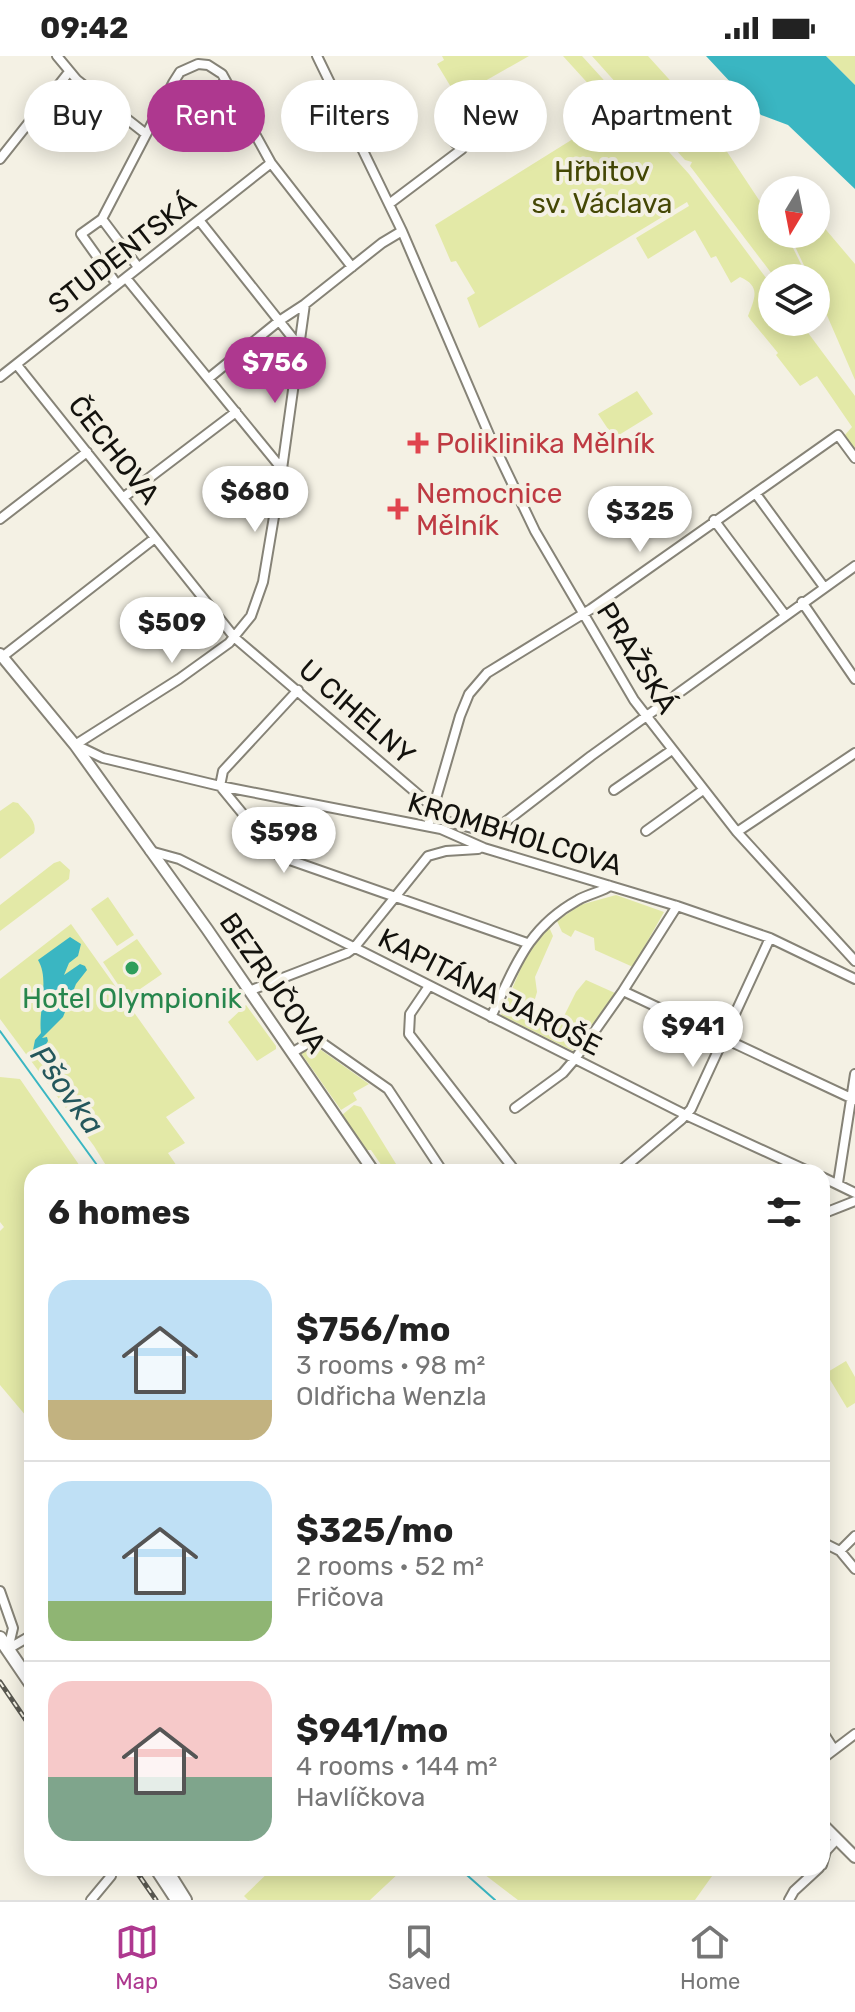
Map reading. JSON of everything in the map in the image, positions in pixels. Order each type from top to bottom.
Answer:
[{"type":"main road","points":[[4,1644],[24,1673]]},
{"type":"main road","points":[[172,1876],[185,1900]]},
{"type":"street","points":[[57,56],[69,72],[146,134]]},
{"type":"street","name":"PRAŽSKÁ","points":[[317,56],[402,231],[491,439],[535,531],[583,614],[646,716],[703,790],[853,960]]},
{"type":"street","points":[[116,283],[81,234],[102,219],[180,72],[198,64],[217,69],[226,79],[271,163],[352,267]]},
{"type":"street","points":[[0,159],[69,72]]},
{"type":"street","points":[[389,204],[458,152]]},
{"type":"street","name":"STUDENTSKÁ","points":[[0,377],[271,163]]},
{"type":"street","points":[[102,219],[138,267]]},
{"type":"street","points":[[199,220],[299,346]]},
{"type":"street","points":[[209,378],[279,321],[402,231]]},
{"type":"street","points":[[126,278],[282,469]]},
{"type":"street","points":[[75,745],[179,679],[235,638],[251,616],[263,582],[305,304]]},
{"type":"street","name":"ČECHOVA","points":[[17,365],[235,638]]},
{"type":"street","points":[[124,497],[236,412]]},
{"type":"street","points":[[855,458],[838,435],[583,614],[487,673],[469,694],[460,716],[431,817],[491,833],[646,716],[855,566]]},
{"type":"street","points":[[0,519],[87,452]]},
{"type":"street","points":[[756,494],[824,587]]},
{"type":"street","points":[[714,520],[785,615]]},
{"type":"street","points":[[1,656],[155,538]]},
{"type":"street","points":[[802,602],[855,679]]},
{"type":"street","name":"U CIHELNY","points":[[235,638],[298,690],[431,817]]},
{"type":"street","name":"BEZRUČOVA","points":[[1,656],[75,745],[369,1164]]},
{"type":"street","points":[[298,690],[223,771],[220,786],[275,853],[527,943]]},
{"type":"street","name":"KROMBHOLCOVA","points":[[75,745],[103,758],[220,786],[431,817],[484,848],[677,906],[770,938],[855,979]]},
{"type":"street","points":[[614,790],[672,750]]},
{"type":"street","points":[[737,832],[855,753]]},
{"type":"street","points":[[646,831],[703,790]]},
{"type":"street","points":[[249,991],[354,948],[428,856],[446,851],[484,848]]},
{"type":"street","name":"KAPITÁNA JAROŠE","points":[[150,851],[179,859],[686,1115],[793,1164]]},
{"type":"street","points":[[491,1017],[527,943],[538,930],[578,900],[610,886]]},
{"type":"street","points":[[515,1108],[563,1073],[575,1059],[677,906]]},
{"type":"street","points":[[628,1164],[686,1115],[725,1039],[770,938]]},
{"type":"street","points":[[840,973],[851,967],[853,960]]},
{"type":"street","points":[[429,986],[410,1014],[409,1034],[510,1164]]},
{"type":"street","points":[[623,991],[853,1099]]},
{"type":"street","points":[[293,1052],[318,1040],[388,1089],[438,1164]]},
{"type":"street","points":[[838,1183],[855,1074]]},
{"type":"street","points":[[830,1180],[855,1193]]},
{"type":"street","points":[[830,1211],[855,1201]]},
{"type":"street","points":[[840,1551],[855,1536]]},
{"type":"street","points":[[830,1546],[840,1551],[855,1569]]},
{"type":"street","points":[[0,1591],[13,1628],[4,1644]]},
{"type":"street","points":[[4,1644],[24,1638]]},
{"type":"street","points":[[830,1751],[855,1734]]},
{"type":"street","points":[[830,1743],[833,1748]]},
{"type":"street","points":[[830,1832],[855,1857]]},
{"type":"street","points":[[830,1847],[837,1839]]},
{"type":"street","points":[[91,1900],[111,1876]]},
{"type":"street","points":[[160,1876],[176,1900]]},
{"type":"street","points":[[789,1900],[809,1876]]},
{"type":"green space","points":[[442,56],[529,56],[487,80],[447,80],[437,64],[444,60]]},
{"type":"green space","name":"Hřbitov sv. Václava","points":[[563,56],[582,56],[604,80],[585,80]]},
{"type":"green space","points":[[592,56],[648,56],[670,80],[613,80]]},
{"type":"green space","points":[[826,56],[855,56],[855,85]]},
{"type":"green space","name":"Hřbitov sv. Václava","points":[[563,145],[563,152],[669,152],[758,267],[758,328],[748,316],[754,298],[751,284],[740,277],[731,283],[716,256],[711,258],[695,230],[648,259],[636,238],[689,206],[687,202],[479,328],[467,298],[475,293],[456,261],[451,262],[435,225]]},
{"type":"green space","points":[[678,152],[727,152],[758,198],[758,248],[793,248],[801,264],[764,264],[690,166],[692,162],[685,160]]},
{"type":"green space","points":[[830,235],[855,264],[855,380],[830,322],[830,264],[803,264],[796,248],[830,248]]},
{"type":"green space","name":"Hřbitov sv. Václava","points":[[764,336],[810,336],[855,396],[855,450],[844,436],[852,427],[817,376],[800,386],[776,355],[778,353]]},
{"type":"green space","points":[[637,391],[653,414],[614,438],[598,414]]},
{"type":"green space","points":[[13,802],[18,803],[30,817],[35,829],[0,859],[0,811]]},
{"type":"green space","points":[[60,861],[70,870],[69,879],[0,931],[0,905]]},
{"type":"green space","points":[[616,895],[664,912],[633,967],[595,950],[594,938],[575,930],[571,937],[562,932],[557,921],[580,905]]},
{"type":"green space","points":[[108,897],[134,935],[117,946],[91,909]]},
{"type":"green space","points":[[71,924],[195,1098],[166,1117],[185,1143],[168,1153],[176,1164],[105,1164],[0,1019],[0,979]]},
{"type":"green space","points":[[549,927],[553,936],[535,977],[537,992],[532,1009],[561,1022],[576,992],[586,980],[615,993],[573,1051],[501,1015],[529,949]]},
{"type":"green space","name":"Hotel Olympionik","points":[[137,939],[162,974],[127,998],[103,962]]},
{"type":"green space","points":[[246,1005],[276,1046],[257,1061],[228,1022]]},
{"type":"green space","points":[[314,1045],[369,1084],[353,1093],[357,1100],[341,1110],[301,1053]]},
{"type":"green space","points":[[0,1077],[20,1079],[78,1164],[24,1164],[24,1414],[0,1385],[0,1231],[4,1227],[0,1222]]},
{"type":"green space","points":[[354,1105],[361,1107],[396,1164],[381,1164],[371,1150],[366,1150],[342,1115]]},
{"type":"green space","points":[[846,1361],[855,1377],[855,1403],[847,1408],[830,1380],[830,1371]]},
{"type":"green space","points":[[265,1876],[396,1876],[370,1900],[248,1900],[244,1896]]},
{"type":"green space","points":[[486,1876],[712,1876],[695,1900],[518,1900]]},
{"type":"water","points":[[706,56],[826,56],[855,85],[855,189],[788,125],[760,114],[760,80],[728,80]]},
{"type":"water","points":[[70,937],[81,944],[78,956],[69,963],[64,975],[80,964],[87,970],[76,984],[63,1017],[42,1038],[47,1037],[48,1041],[44,1048],[33,1050],[35,1040],[41,1033],[43,977],[38,960]]},
{"type":"waterway","name":"Pšovka","points":[[0,1031],[96,1164]]},
{"type":"waterway","name":"Pšovka","points":[[468,1876],[495,1900]]},
{"type":"railway","points":[[0,1682],[24,1717]]},
{"type":"railway","points":[[140,1876],[156,1900]]},
{"type":"place","name":"Poliklinika Mělník","points":[[418,443]]},
{"type":"place","name":"Nemocnice Mělník","points":[[398,509]]},
{"type":"place","name":"Hotel Olympionik","points":[[132,968]]}]
